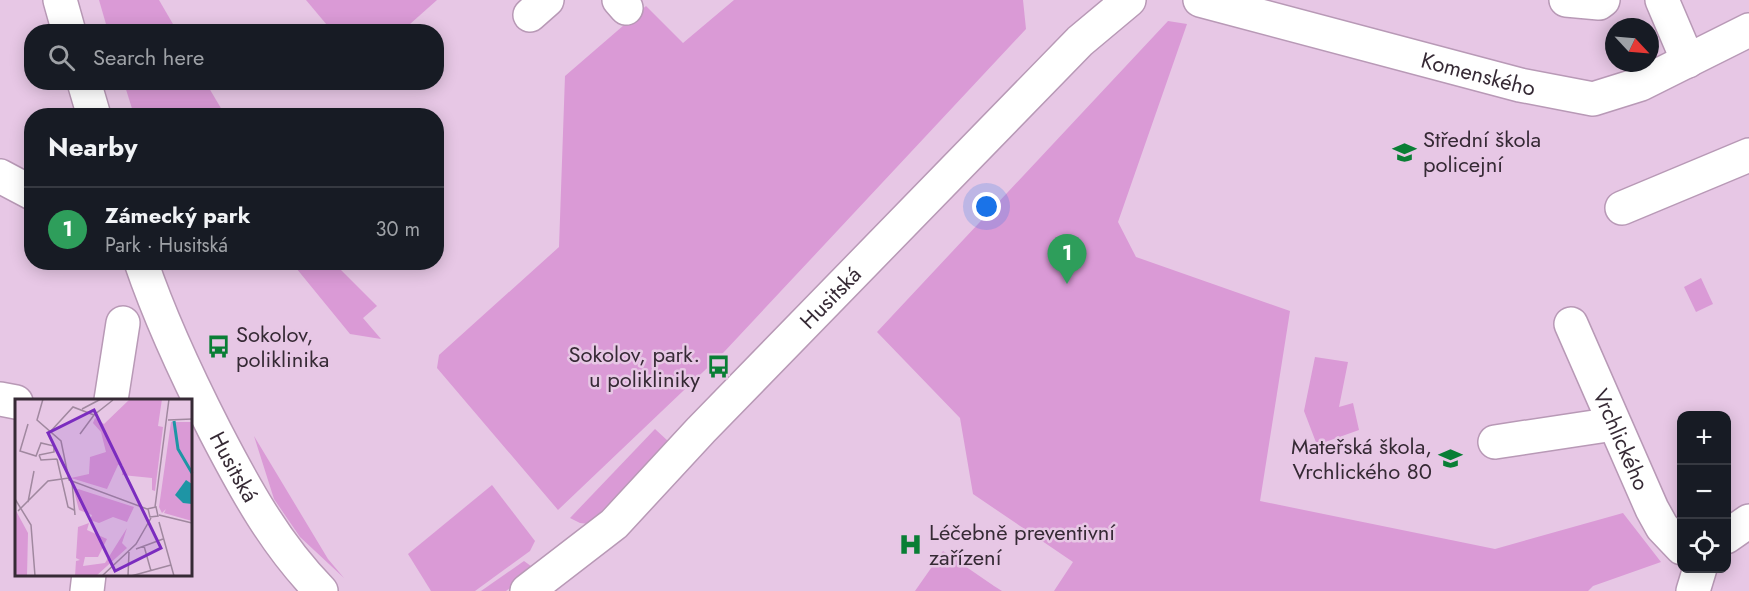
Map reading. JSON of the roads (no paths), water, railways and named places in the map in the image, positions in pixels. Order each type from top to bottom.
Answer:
[{"type":"street","points":[[60,0],[67,24]]},
{"type":"street","name":"Komenského","points":[[1200,0],[1520,85],[1593,99],[1641,84],[1747,36]]},
{"type":"street","points":[[1566,0],[1599,3],[1602,0]]},
{"type":"street","points":[[1662,0],[1688,61]]},
{"type":"street","name":"Husitská","points":[[527,591],[614,524],[701,430],[1080,41],[1122,2]]},
{"type":"street","points":[[86,90],[92,108]]},
{"type":"street","points":[[1622,208],[1749,154]]},
{"type":"street","points":[[0,176],[24,189]]},
{"type":"street","name":"Husitská","points":[[144,270],[174,348],[240,478],[282,547],[321,591]]},
{"type":"street","points":[[111,399],[123,323]]},
{"type":"street","name":"Vrchlického","points":[[1571,324],[1652,509],[1662,527],[1677,543]]},
{"type":"street","points":[[0,399],[15,402]]},
{"type":"street","points":[[1495,442],[1614,424]]},
{"type":"street","points":[[1731,534],[1749,521]]},
{"type":"street","points":[[1693,591],[1698,573]]},
{"type":"street","points":[[87,591],[89,576]]},
{"type":"place","name":"Střední škola policejní","points":[[1405,152]]},
{"type":"place","name":"Zámecký park","points":[[1067,284]]},
{"type":"place","name":"Sokolov, poliklinika","points":[[218,347]]},
{"type":"place","name":"Sokolov, park. u polikliniky","points":[[718,367]]},
{"type":"place","name":"Mateřská škola, Vrchlického 80","points":[[1450,459]]},
{"type":"place","name":"Léčebně preventivní zařízení","points":[[911,545]]}]
